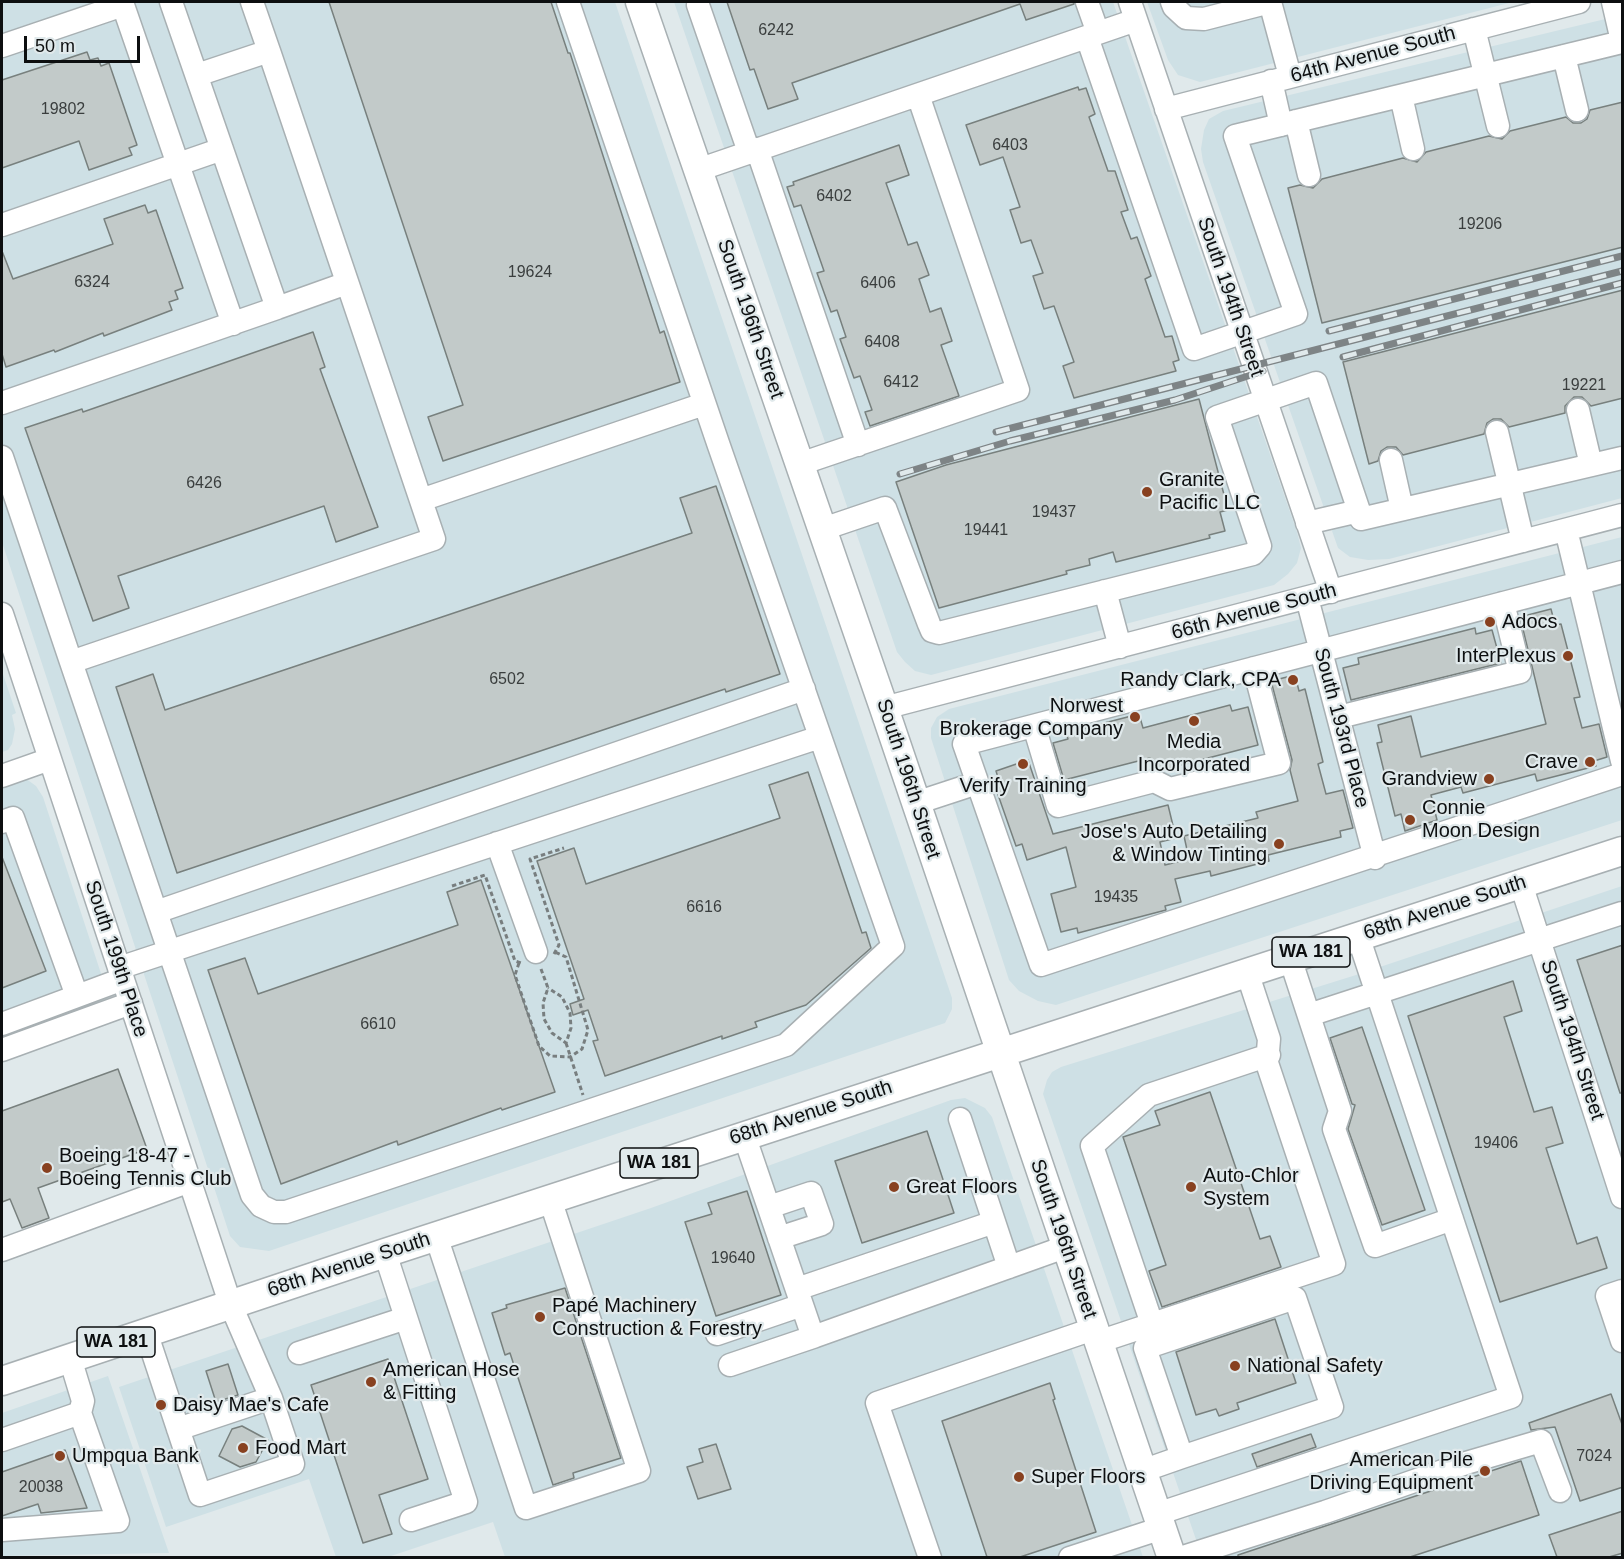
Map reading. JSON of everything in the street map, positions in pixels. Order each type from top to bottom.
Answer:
[{"type":"main road","name":"South 196th Street","points":[[640,2],[823,529],[1172,1557]]},
{"type":"main road","name":"68th Avenue South","points":[[2,1381],[231,1303],[1623,850]]},
{"type":"street","points":[[171,2],[277,308]]},
{"type":"street","points":[[71,662],[434,539],[252,2]]},
{"type":"street","points":[[2,457],[252,1195],[261,1206],[274,1212],[286,1212],[786,1045],[893,946],[704,404],[568,2]]},
{"type":"street","points":[[1087,2],[1093,35],[1194,349],[1296,314],[1235,136],[1623,42],[1613,2]]},
{"type":"street","points":[[1173,2],[1174,8],[1186,18],[1204,19],[1270,2],[1280,79],[1289,123],[1309,175]]},
{"type":"street","name":"64th Avenue South","points":[[1166,109],[1573,2]]},
{"type":"street","points":[[2,46],[123,4],[233,324]]},
{"type":"street","points":[[698,5],[858,445]]},
{"type":"street","points":[[698,170],[1093,35],[1133,11]]},
{"type":"street","name":"South 194th Street","points":[[1133,11],[1331,592]]},
{"type":"street","points":[[1474,29],[1498,126]]},
{"type":"street","points":[[196,75],[269,51]]},
{"type":"street","points":[[1564,56],[1577,110]]},
{"type":"street","points":[[800,464],[1018,390],[918,94]]},
{"type":"street","points":[[1401,96],[1413,149]]},
{"type":"street","points":[[2,225],[222,149]]},
{"type":"street","points":[[2,403],[347,283]]},
{"type":"street","points":[[823,529],[885,508],[932,631],[939,633],[1253,554],[1260,546],[1217,417],[1316,383],[1361,519],[1623,458]]},
{"type":"street","points":[[421,500],[704,404]]},
{"type":"street","points":[[1578,410],[1591,465]]},
{"type":"street","points":[[1497,432],[1523,541]]},
{"type":"street","points":[[1391,460],[1402,509]]},
{"type":"street","points":[[1307,523],[1359,511]]},
{"type":"street","name":"66th Avenue South","points":[[884,708],[1623,514]]},
{"type":"street","points":[[1566,530],[1623,761]]},
{"type":"street","points":[[1623,572],[964,744],[1041,965],[1375,858],[1623,774]]},
{"type":"street","points":[[1106,591],[1120,647]]},
{"type":"street","name":"South 193rd Place","points":[[1307,598],[1375,858]]},
{"type":"street","points":[[1339,717],[1520,672],[1503,603]]},
{"type":"street","name":"South 199th Place","points":[[2,614],[231,1303],[271,1398],[293,1464],[200,1495],[178,1429]]},
{"type":"street","points":[[1034,726],[1058,806],[1154,781],[1170,789],[1279,763],[1254,668]]},
{"type":"street","points":[[156,912],[804,689]]},
{"type":"street","points":[[2,1024],[77,996],[170,952],[820,737]]},
{"type":"street","points":[[2,776],[50,759]]},
{"type":"street","points":[[916,803],[977,783]]},
{"type":"street","points":[[2,822],[13,818],[77,996]]},
{"type":"street","points":[[497,843],[537,957]]},
{"type":"street","name":"South 194th Street","points":[[1521,884],[1623,1197]]},
{"type":"street","points":[[1309,1015],[1623,913]]},
{"type":"street","points":[[1070,1557],[1116,1550],[1159,1521],[1511,1397],[1358,936]]},
{"type":"street","points":[[1290,958],[1340,1111],[1334,1129],[1375,1246],[1452,1219]]},
{"type":"street","points":[[930,1557],[877,1404],[1096,1335],[1152,1324],[1334,1264],[1267,1063],[1269,1039],[1247,972]]},
{"type":"street","points":[[2,1050],[130,1003]]},
{"type":"street","points":[[1152,1324],[1092,1146],[1149,1095],[1269,1055]]},
{"type":"street","points":[[960,1119],[1009,1267]]},
{"type":"street","points":[[744,1135],[813,1337]]},
{"type":"street","points":[[2,1250],[190,1181]]},
{"type":"street","points":[[769,1207],[811,1192],[822,1224],[780,1238]]},
{"type":"street","points":[[436,1236],[525,1508],[639,1471],[550,1199]]},
{"type":"street","points":[[717,1334],[799,1297],[994,1222]]},
{"type":"street","points":[[730,1365],[1065,1247]]},
{"type":"street","points":[[385,1253],[466,1502],[411,1520]]},
{"type":"street","points":[[1615,1293],[1623,1341]]},
{"type":"street","points":[[1142,1471],[1332,1407],[1295,1298],[1145,1348],[1182,1457]]},
{"type":"street","points":[[300,1353],[406,1318]]},
{"type":"street","points":[[146,1332],[178,1429],[271,1398]]},
{"type":"street","points":[[2,1530],[118,1521],[80,1413],[82,1394],[70,1358]]},
{"type":"street","points":[[2,1440],[80,1413]]},
{"type":"street","points":[[1180,1557],[1229,1550],[1466,1463],[1541,1441],[1560,1491]]},
{"type":"path","points":[[537,957],[548,988],[562,998],[570,1013],[571,1028],[566,1043],[589,1111]]},
{"type":"path","points":[[537,957],[566,957],[588,1030],[582,1049],[570,1057],[557,1058],[539,1046],[515,975],[537,957]]},
{"type":"path","points":[[548,988],[543,1003],[544,1019],[552,1034],[566,1043]]},
{"type":"shaded area","points":[[2,2],[615,2],[952,998],[952,1009],[945,1023],[269,1251],[240,1247],[230,1236],[2,542]]},
{"type":"shaded area","points":[[674,2],[1113,2],[1297,532],[1301,548],[1297,563],[1288,574],[1274,585],[931,675],[915,671],[905,662],[897,652]]},
{"type":"shaded area","points":[[1147,2],[1513,2],[1200,82],[1178,75],[1168,60]]},
{"type":"shaded area","points":[[1622,15],[1622,498],[1389,559],[1368,560],[1350,557],[1338,548],[1203,162],[1201,149],[1204,130],[1209,119],[1223,111]]},
{"type":"shaded area","points":[[1622,537],[1622,820],[1056,1005],[1038,1001],[1019,991],[1009,980],[931,738],[931,728],[937,717],[949,709]]},
{"type":"shaded area","points":[[2,671],[16,713],[12,715],[15,729],[12,744],[8,750],[2,752]]},
{"type":"shaded area","points":[[25,778],[36,786],[43,797],[111,1004],[2,1044],[2,780]]},
{"type":"shaded area","points":[[1622,886],[1622,1557],[1202,1557],[1043,1094],[1052,1072],[1061,1067],[1356,975]]},
{"type":"shaded area","points":[[965,1098],[985,1108],[992,1117],[1143,1557],[505,1557],[493,1522],[388,1557],[336,1557],[309,1479],[166,1527],[119,1387],[651,1208],[951,1100]]},
{"type":"shaded area","points":[[108,1376],[169,1553],[2,1556],[2,1413]]},
{"type":"building","points":[[329,2],[551,2],[568,53],[570,53],[660,333],[664,331],[680,382],[443,461],[428,417],[463,405]]},
{"type":"building","points":[[727,2],[1074,2],[1074,4],[1026,20],[1020,4],[792,83],[798,99],[768,109],[754,69],[750,70]]},
{"type":"building","points":[[87,52],[90,60],[98,58],[101,66],[109,63],[137,145],[129,148],[132,155],[89,170],[79,141],[2,168],[2,80]]},
{"type":"building","points":[[1078,87],[1079,90],[1086,88],[1095,114],[1089,117],[1108,171],[1115,171],[1128,210],[1121,212],[1131,239],[1137,237],[1151,276],[1145,279],[1165,337],[1172,336],[1179,360],[1173,362],[1176,371],[1074,398],[1063,366],[1074,362],[1054,306],[1044,309],[1033,276],[1043,273],[1031,240],[1021,243],[1010,210],[1020,207],[1003,157],[980,165],[966,125]]},
{"type":"building","points":[[1623,102],[1623,247],[1322,323],[1288,188],[1300,185],[1313,188],[1322,179],[1403,158],[1417,162],[1426,152],[1489,136],[1502,139],[1510,131],[1566,117],[1573,123],[1581,123],[1587,119],[1590,110]]},
{"type":"building","points":[[899,145],[909,175],[886,183],[908,245],[917,242],[929,275],[919,279],[930,312],[941,308],[952,341],[941,345],[959,396],[870,426],[865,412],[872,410],[860,376],[854,378],[840,339],[846,337],[837,310],[831,312],[817,273],[824,271],[801,205],[794,207],[787,187],[794,185],[793,182]]},
{"type":"building","points":[[145,205],[148,213],[156,210],[183,288],[175,291],[178,299],[169,302],[172,310],[104,336],[103,333],[55,352],[54,350],[6,367],[2,354],[2,251],[13,279],[113,244],[104,219]]},
{"type":"building","points":[[1623,290],[1623,398],[1591,406],[1582,397],[1574,397],[1565,406],[1565,413],[1509,427],[1501,419],[1493,419],[1487,423],[1484,434],[1403,455],[1396,447],[1387,447],[1381,451],[1378,461],[1369,464],[1343,362]]},
{"type":"building","points":[[313,332],[325,367],[320,369],[378,527],[336,542],[324,506],[118,576],[129,608],[93,621],[25,428],[82,409],[83,412]]},
{"type":"building","points":[[1199,399],[1228,510],[1220,512],[1225,531],[1209,535],[1210,538],[1116,562],[1113,552],[1089,559],[1090,565],[1066,571],[1067,574],[939,608],[896,482],[946,465]]},
{"type":"building","points":[[716,486],[780,674],[726,692],[725,689],[177,873],[116,687],[153,674],[165,710],[692,533],[680,498]]},
{"type":"building","points":[[1551,609],[1555,625],[1561,624],[1580,697],[1574,698],[1582,728],[1599,724],[1607,757],[1594,761],[1596,766],[1537,781],[1535,774],[1463,793],[1461,787],[1431,795],[1437,820],[1405,831],[1401,814],[1395,816],[1377,743],[1382,742],[1378,725],[1411,716],[1421,757],[1546,724],[1520,617]]},
{"type":"building","points":[[1475,628],[1476,634],[1492,630],[1501,663],[1351,700],[1343,668],[1359,664],[1358,658]]},
{"type":"building","points":[[1295,675],[1299,691],[1305,689],[1323,762],[1318,764],[1326,794],[1343,790],[1353,828],[1340,831],[1341,837],[1268,855],[1269,861],[1211,876],[1210,871],[1175,879],[1181,902],[1165,906],[1166,910],[1078,933],[1077,928],[1061,932],[1051,894],[1076,887],[1066,847],[1027,860],[1022,844],[1016,846],[996,789],[1001,787],[996,771],[1028,760],[1053,834],[1168,805],[1176,838],[1160,842],[1165,865],[1189,859],[1184,836],[1258,818],[1256,812],[1298,801],[1290,770],[1292,760],[1271,681]]},
{"type":"building","points":[[1230,705],[1232,711],[1248,707],[1258,745],[1162,770],[1153,768],[1150,758],[1064,780],[1053,743],[1068,739],[1066,733],[1139,714],[1143,728]]},
{"type":"building","points":[[808,772],[862,933],[866,932],[871,948],[806,1005],[755,1022],[757,1027],[722,1039],[722,1036],[605,1076],[593,1041],[598,1040],[588,1010],[573,1015],[570,1004],[584,999],[537,861],[574,848],[586,884],[780,818],[769,785]]},
{"type":"building","points":[[2,857],[46,971],[2,988]]},
{"type":"building","points":[[481,880],[555,1092],[502,1110],[501,1108],[398,1145],[397,1141],[281,1184],[208,970],[245,958],[258,994],[458,925],[447,892]]},
{"type":"building","points":[[1623,945],[1623,1093],[1620,1093],[1577,960]]},
{"type":"building","points":[[1513,981],[1522,1011],[1504,1017],[1534,1112],[1552,1107],[1563,1143],[1546,1148],[1577,1244],[1597,1237],[1607,1268],[1500,1302],[1408,1016]]},
{"type":"building","points":[[1362,1027],[1425,1210],[1382,1225],[1348,1129],[1355,1105],[1352,1104],[1330,1038]]},
{"type":"building","name":"Boeing 18-47 - Boeing Tennis Club","points":[[118,1069],[147,1149],[38,1188],[49,1218],[22,1228],[10,1199],[2,1202],[2,1111]]},
{"type":"building","name":"Auto-Chlor System","points":[[1210,1092],[1260,1239],[1270,1236],[1281,1267],[1162,1307],[1149,1271],[1166,1265],[1123,1137],[1160,1125],[1155,1111]]},
{"type":"building","name":"Great Floors","points":[[927,1131],[954,1213],[862,1243],[835,1161]]},
{"type":"building","points":[[747,1191],[781,1295],[716,1316],[685,1222],[712,1214],[708,1203]]},
{"type":"building","points":[[565,1288],[621,1458],[573,1473],[574,1478],[553,1485],[510,1353],[505,1355],[492,1313],[507,1308],[506,1305]]},
{"type":"building","name":"National Safety","points":[[1275,1319],[1296,1383],[1237,1403],[1239,1409],[1219,1416],[1216,1409],[1196,1415],[1176,1352]]},
{"type":"building","points":[[388,1359],[428,1479],[379,1495],[392,1534],[363,1543],[311,1385]]},
{"type":"building","points":[[228,1364],[238,1395],[216,1402],[206,1371]]},
{"type":"building","name":"Super Floors","points":[[1050,1383],[1055,1399],[1053,1400],[1096,1532],[1020,1557],[987,1557],[942,1421]]},
{"type":"building","points":[[1611,1394],[1623,1427],[1623,1487],[1580,1501],[1555,1427],[1531,1430],[1529,1423]]},
{"type":"building","name":"Food Mart","points":[[242,1426],[268,1440],[256,1462],[240,1467],[219,1456],[232,1429]]},
{"type":"building","points":[[1311,1434],[1316,1447],[1257,1467],[1252,1454]]},
{"type":"building","points":[[716,1444],[731,1489],[698,1499],[687,1467],[703,1462],[699,1449]]},
{"type":"building","points":[[65,1450],[87,1508],[41,1513],[38,1504],[2,1516],[2,1472]]},
{"type":"building","points":[[1521,1461],[1539,1515],[1410,1557],[1238,1557],[1238,1555]]},
{"type":"building","points":[[1623,1511],[1623,1553],[1609,1557],[1557,1557],[1549,1535]]},
{"type":"railway","points":[[1329,331],[1622,256]]},
{"type":"railway","points":[[996,432],[1622,271]]},
{"type":"railway","points":[[1343,357],[1622,283]]},
{"type":"railway","points":[[900,474],[1010,441],[1175,400],[1263,371]]},
{"type":"place","name":"Granite Pacific LLC","points":[[1147,492]]},
{"type":"place","name":"Adocs","points":[[1490,622]]},
{"type":"place","name":"InterPlexus","points":[[1568,656]]},
{"type":"place","name":"Randy Clark, CPA","points":[[1293,680]]},
{"type":"place","name":"Norwest Brokerage Company","points":[[1135,717]]},
{"type":"place","name":"Media Incorporated","points":[[1194,721]]},
{"type":"place","name":"Crave","points":[[1590,762]]},
{"type":"place","name":"Verify Training","points":[[1023,764]]},
{"type":"place","name":"Grandview","points":[[1489,779]]},
{"type":"place","name":"Connie Moon Design","points":[[1410,820]]},
{"type":"place","name":"Jose's Auto Detailing & Window Tinting","points":[[1279,844]]},
{"type":"place","name":"Boeing 18-47 - Boeing Tennis Club","points":[[47,1168]]},
{"type":"place","name":"Great Floors","points":[[894,1187]]},
{"type":"place","name":"Auto-Chlor System","points":[[1191,1187]]},
{"type":"place","name":"Papé Machinery Construction & Forestry","points":[[540,1317]]},
{"type":"place","name":"National Safety","points":[[1235,1366]]},
{"type":"place","name":"American Hose & Fitting","points":[[371,1382]]},
{"type":"place","name":"Daisy Mae's Cafe","points":[[161,1405]]},
{"type":"place","name":"Food Mart","points":[[243,1448]]},
{"type":"place","name":"Umpqua Bank","points":[[60,1456]]},
{"type":"place","name":"American Pile Driving Equipment","points":[[1485,1471]]},
{"type":"place","name":"Super Floors","points":[[1019,1477]]}]
